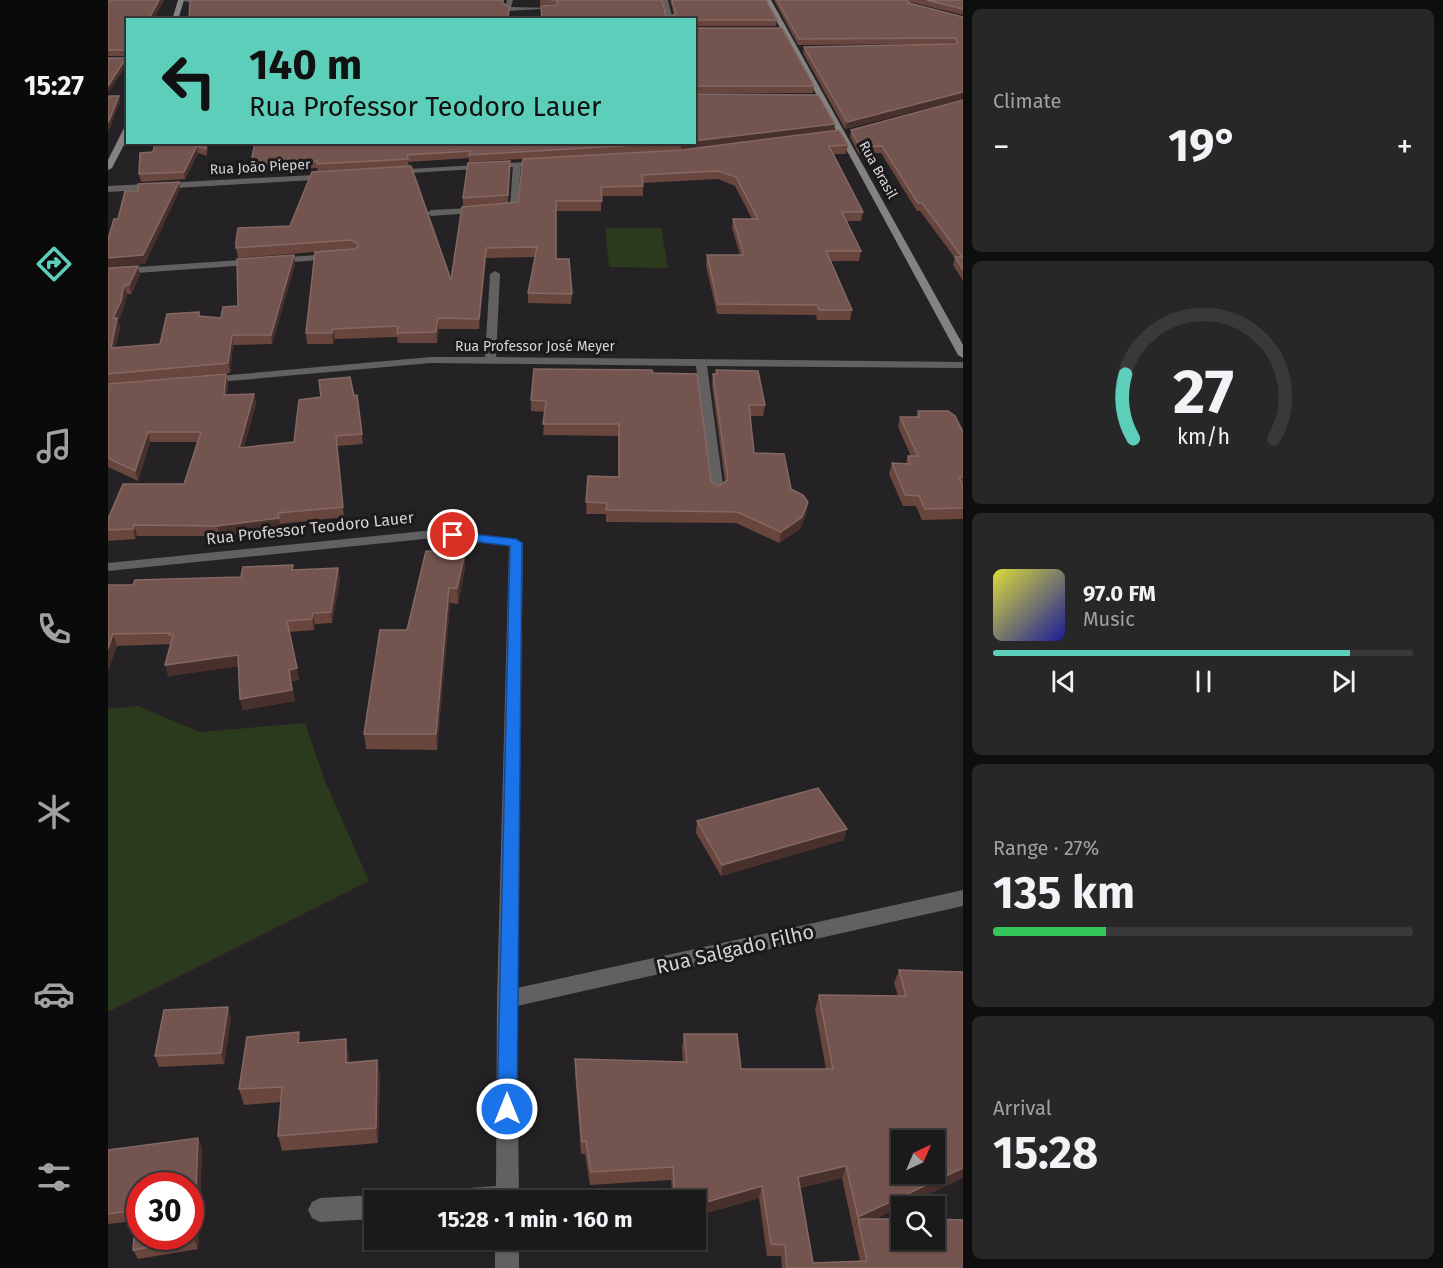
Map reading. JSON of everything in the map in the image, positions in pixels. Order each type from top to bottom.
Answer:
[{"type":"street","points":[[176,18],[181,0],[189,0]]},
{"type":"street","points":[[510,0],[508,9],[553,8]]},
{"type":"street","points":[[665,0],[670,18]]},
{"type":"street","name":"Rua Brasil","points":[[768,0],[963,354]]},
{"type":"street","points":[[774,30],[785,30]]},
{"type":"street","points":[[796,49],[807,49]]},
{"type":"street","points":[[811,97],[823,97]]},
{"type":"street","points":[[109,162],[126,132]]},
{"type":"street","points":[[832,135],[854,132]]},
{"type":"street","points":[[389,173],[550,163]]},
{"type":"street","points":[[431,213],[514,208],[517,165]]},
{"type":"street","name":"Rua João Pieper","points":[[108,189],[342,175]]},
{"type":"street","points":[[504,209],[505,222]]},
{"type":"street","points":[[108,272],[340,256]]},
{"type":"street","points":[[490,360],[495,274]]},
{"type":"street","name":"Rua Professor José Meyer","points":[[199,381],[393,363],[490,360],[963,365]]},
{"type":"street","points":[[701,362],[718,492]]},
{"type":"street","name":"Rua Professor Teodoro Lauer","points":[[108,567],[434,534],[516,543],[507,999]]},
{"type":"street","name":"Rua Salgado Filho","points":[[507,999],[963,898]]},
{"type":"street","points":[[507,999],[507,1190]]},
{"type":"street","points":[[320,1210],[364,1208]]},
{"type":"street","points":[[507,1250],[507,1268]]},
{"type":"green space","points":[[605,228],[661,228],[668,268],[609,267]]},
{"type":"green space","points":[[138,706],[200,732],[305,723],[325,781],[369,881],[108,1012],[108,709]]},
{"type":"building","points":[[108,0],[159,0],[149,18],[126,18],[126,50],[108,50]]},
{"type":"building","points":[[190,0],[503,0],[503,3],[509,7],[508,18],[189,18]]},
{"type":"building","points":[[556,0],[662,0],[666,16],[660,18],[542,18],[541,6],[556,5],[558,2]]},
{"type":"building","points":[[672,0],[766,0],[777,20],[672,18],[671,16],[676,14]]},
{"type":"building","points":[[777,0],[907,0],[909,3],[963,17],[963,92],[847,122],[804,47],[955,44],[958,42],[955,38],[799,39]]},
{"type":"building","points":[[927,0],[963,0],[963,9]]},
{"type":"building","points":[[696,28],[782,28],[814,86],[696,86]]},
{"type":"building","points":[[108,58],[126,58],[108,86]]},
{"type":"building","points":[[696,94],[818,95],[835,124],[696,141]]},
{"type":"building","points":[[108,96],[119,96],[108,123]]},
{"type":"building","points":[[963,100],[963,270],[955,257],[962,257],[922,203],[918,203],[882,146],[860,147],[851,130]]},
{"type":"building","points":[[839,130],[848,145],[829,146],[863,212],[842,212],[861,251],[826,251],[852,310],[819,310],[817,305],[718,304],[707,255],[744,255],[733,219],[758,219],[736,177],[718,171],[642,175],[643,186],[601,187],[602,201],[556,201],[556,259],[569,259],[572,294],[528,293],[537,247],[486,248],[479,319],[438,318],[436,332],[397,333],[398,326],[333,329],[332,333],[306,333],[315,252],[358,247],[357,243],[351,240],[236,248],[238,228],[290,226],[312,172],[411,166],[451,280],[462,207],[518,202],[523,159],[682,150]]},
{"type":"building","points":[[155,144],[206,144],[206,149],[197,146],[184,172],[139,174],[140,153],[153,152]]},
{"type":"building","points":[[255,144],[650,144],[469,155],[470,151],[407,155],[408,159],[317,164],[318,161],[251,163]]},
{"type":"building","points":[[510,161],[508,195],[463,198],[468,163]]},
{"type":"building","points":[[179,182],[143,255],[108,258],[108,239],[114,219],[118,219],[125,191],[138,191],[138,184]]},
{"type":"building","points":[[294,255],[271,335],[232,335],[228,363],[108,374],[108,268],[138,266],[129,285],[124,285],[121,301],[113,318],[117,318],[111,348],[160,344],[167,314],[199,312],[199,316],[221,318],[223,307],[238,306],[237,259]]},
{"type":"building","points":[[534,369],[652,370],[653,373],[697,374],[711,481],[718,486],[728,480],[713,374],[717,374],[716,370],[758,371],[765,405],[749,405],[754,453],[784,454],[791,489],[803,495],[808,502],[802,517],[781,532],[737,512],[606,510],[607,503],[586,502],[588,476],[619,477],[619,424],[543,424],[546,401],[531,400]]},
{"type":"building","points":[[226,374],[224,395],[254,394],[239,448],[294,442],[299,400],[321,397],[319,380],[350,377],[354,396],[357,395],[362,434],[336,436],[343,507],[278,513],[279,518],[217,526],[134,525],[133,529],[108,530],[108,519],[123,484],[184,484],[201,432],[148,432],[135,471],[108,458],[108,384]]},
{"type":"building","points":[[918,411],[948,411],[955,416],[963,432],[963,477],[959,477],[963,487],[963,508],[925,509],[919,496],[905,495],[892,463],[910,464],[908,456],[918,456],[900,417],[920,417]]},
{"type":"building","points":[[426,551],[465,553],[457,588],[449,588],[436,734],[364,734],[380,630],[407,630]]},
{"type":"building","points":[[293,565],[292,570],[338,568],[331,612],[313,613],[312,619],[287,621],[297,668],[289,670],[292,690],[240,699],[238,655],[165,665],[173,635],[169,635],[170,633],[113,634],[108,649],[108,585],[133,585],[135,580],[241,577],[243,567]]},
{"type":"building","points":[[818,788],[847,829],[722,865],[697,821]]},
{"type":"building","points":[[899,970],[963,972],[963,1168],[945,1176],[945,1130],[891,1130],[891,1184],[929,1184],[903,1196],[891,1196],[891,1202],[858,1217],[846,1166],[798,1177],[813,1263],[867,1261],[858,1219],[891,1219],[891,1250],[945,1250],[945,1219],[963,1220],[963,1268],[787,1268],[785,1245],[771,1244],[762,1186],[706,1202],[706,1190],[674,1190],[673,1167],[591,1172],[586,1141],[582,1142],[575,1059],[687,1062],[684,1034],[737,1034],[741,1069],[833,1069],[819,995],[906,996]]},
{"type":"building","points":[[228,1007],[221,1053],[155,1056],[164,1010]]},
{"type":"building","points":[[299,1032],[298,1043],[346,1039],[346,1063],[377,1060],[376,1128],[278,1136],[282,1087],[239,1089],[247,1037]]},
{"type":"building","points":[[198,1138],[197,1172],[126,1172],[126,1211],[108,1214],[108,1150]]},
{"type":"route","points":[[453,535],[516,543],[507,1109]]}]
